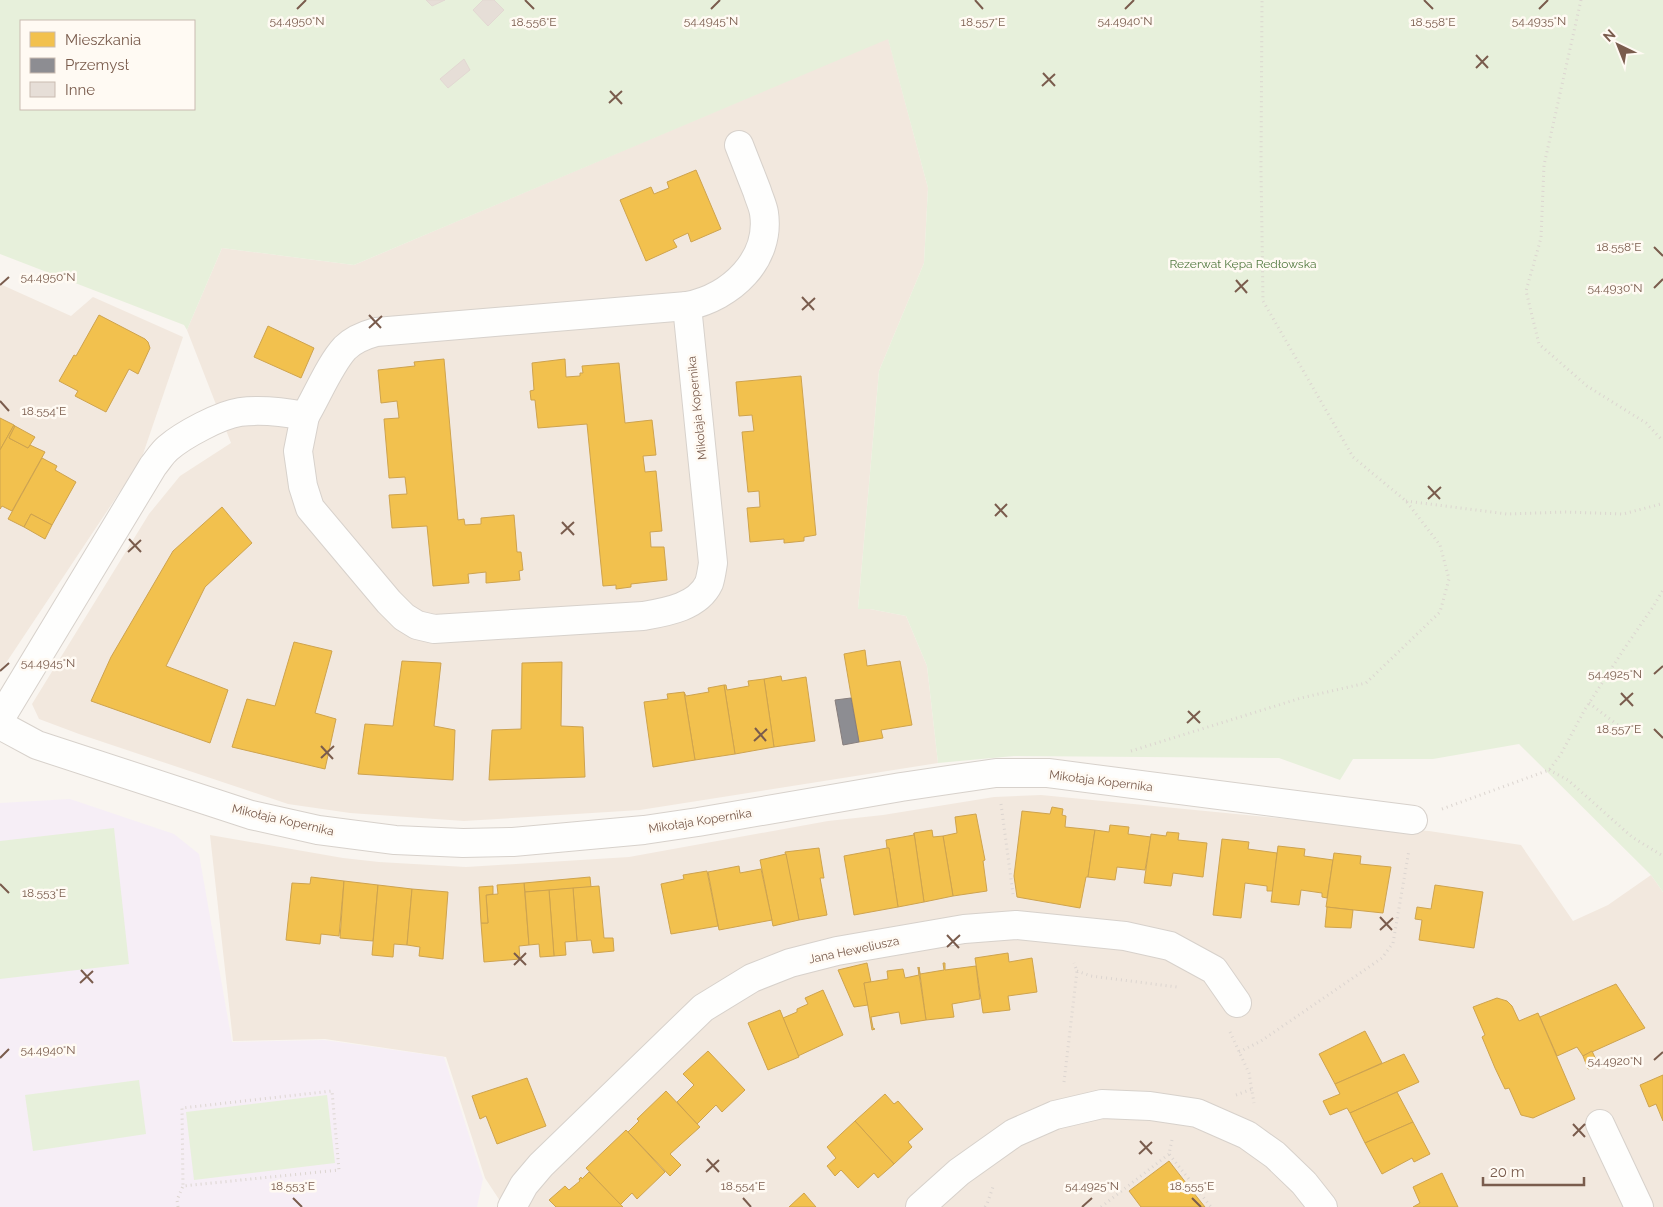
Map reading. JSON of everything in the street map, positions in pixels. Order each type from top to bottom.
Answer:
[{"type":"street","name":"Mikołaja Kopernika","points":[[687,306],[713,563],[709,583],[702,593],[689,603],[670,611],[644,616],[434,629],[417,625],[404,617],[389,602],[310,508],[303,486],[298,451],[305,416],[332,366],[345,348],[362,336],[376,332],[687,306],[702,303],[721,294],[742,278],[757,258],[765,234],[764,211],[739,145]]},
{"type":"street","points":[[0,719],[153,466],[168,448],[192,432],[238,412],[284,412],[305,416]]},
{"type":"street","name":"Mikołaja Kopernika","points":[[0,725],[38,745],[251,814],[318,830],[395,840],[463,843],[513,842],[644,830],[996,773],[1048,773],[1413,820]]},
{"type":"street","name":"Jana Heweliusza","points":[[512,1207],[524,1185],[542,1165],[703,1008],[752,978],[790,963],[837,950],[954,931],[1016,926],[1125,936],[1170,946],[1214,970],[1232,1015]]},
{"type":"street","points":[[920,1207],[958,1172],[1014,1133],[1055,1115],[1102,1104],[1150,1106],[1197,1113],[1247,1135],[1275,1155],[1304,1183],[1323,1207]]},
{"type":"street","points":[[1600,1124],[1639,1207]]},
{"type":"path","points":[[1124,753],[1301,698],[1366,682],[1440,612],[1449,579],[1440,545],[1406,501],[1353,457],[1263,301],[1261,196],[1262,0]]},
{"type":"path","points":[[1581,0],[1544,165],[1541,238],[1526,291],[1539,344],[1587,386],[1646,423],[1663,441]]},
{"type":"path","points":[[1406,501],[1508,514],[1566,512],[1623,514],[1661,504],[1663,506]]},
{"type":"path","points":[[1413,820],[1549,770],[1561,754],[1589,703],[1663,590]]},
{"type":"path","points":[[1589,703],[1623,729]]},
{"type":"path","points":[[1549,770],[1568,780],[1632,838],[1663,856]]},
{"type":"path","points":[[1000,799],[1014,901]]},
{"type":"path","points":[[1239,1052],[1261,1041],[1382,958],[1393,943],[1408,851]]},
{"type":"path","points":[[1068,1112],[1063,1084],[1078,970],[1071,957]]},
{"type":"path","points":[[1078,970],[1091,976],[1183,988]]},
{"type":"path","points":[[1232,1015],[1239,1052],[1249,1073],[1254,1103]]},
{"type":"path","points":[[178,1207],[177,1200],[183,1186],[182,1108],[332,1091],[339,1170],[183,1186]]},
{"type":"path","points":[[1101,1207],[1170,1154],[1178,1110]]},
{"type":"path","points":[[1170,1154],[1211,1207]]},
{"type":"path","points":[[985,1207],[988,1204],[993,1188],[992,1183]]},
{"type":"shaded area","points":[[888,38],[928,188],[924,263],[879,371],[858,609],[870,609],[906,616],[927,666],[938,763],[640,810],[464,821],[350,813],[288,804],[39,719],[32,704],[149,514],[180,476],[231,443],[187,330],[222,248],[354,265]]},
{"type":"shaded area","points":[[0,284],[71,316],[93,297],[183,337],[141,460],[0,672]]},
{"type":"shaded area","points":[[1041,795],[1429,831],[1521,845],[1573,921],[1608,905],[1651,875],[1663,892],[1663,1207],[504,1207],[485,1178],[446,1057],[325,1039],[233,1041],[210,835],[343,858],[466,867],[629,857],[828,821],[883,815],[994,797]]},
{"type":"shaded area","points":[[70,799],[174,834],[199,854],[232,1042],[324,1040],[444,1057],[483,1179],[477,1207],[0,1207],[0,803]]},
{"type":"green space","name":"Rezerwat Kępa Redłowska","points":[[0,0],[1663,0],[1663,892],[1651,875],[1519,744],[1433,759],[1353,759],[1340,780],[1279,758],[1014,756],[938,763],[927,666],[906,616],[870,609],[858,609],[879,371],[924,263],[928,188],[888,39],[354,265],[222,248],[187,330],[184,325],[0,254]]},
{"type":"green space","points":[[114,828],[129,964],[0,979],[0,841]]},
{"type":"green space","points":[[139,1080],[146,1134],[33,1151],[25,1095]]},
{"type":"green space","points":[[327,1095],[335,1163],[194,1180],[186,1112]]},
{"type":"building: Mieszkania","points":[[696,170],[721,229],[691,242],[688,233],[673,240],[677,247],[646,261],[620,200],[651,187],[654,194],[669,188],[667,182]]},
{"type":"building: Mieszkania","points":[[99,315],[145,339],[150,348],[138,374],[129,369],[106,412],[75,396],[78,391],[59,381],[74,355],[76,356]]},
{"type":"building: Mieszkania","points":[[268,326],[314,348],[301,378],[254,357]]},
{"type":"building: Mieszkania","points":[[444,359],[458,520],[464,519],[465,525],[481,524],[481,518],[514,515],[517,552],[521,552],[523,570],[519,571],[520,580],[486,583],[486,572],[468,574],[469,583],[433,586],[427,526],[392,528],[389,495],[407,494],[405,477],[389,478],[384,419],[399,418],[397,401],[381,403],[378,370],[415,366],[414,362]]},
{"type":"building: Mieszkania","points":[[565,359],[566,377],[580,376],[580,373],[583,373],[582,366],[619,363],[625,423],[652,420],[656,455],[643,456],[645,472],[656,471],[662,531],[650,532],[651,547],[664,547],[667,580],[631,584],[631,587],[616,589],[616,585],[603,586],[587,424],[538,428],[535,400],[531,400],[530,391],[534,390],[532,363]]},
{"type":"building: Mieszkania","points":[[801,376],[816,535],[804,537],[804,541],[784,543],[784,539],[750,542],[747,508],[760,507],[759,491],[748,492],[742,432],[754,431],[752,415],[739,416],[736,382]]},
{"type":"building: Mieszkania","points":[[0,418],[14,425],[0,450]]},
{"type":"building: Mieszkania","points":[[14,425],[9,438],[28,448],[30,445],[45,452],[12,511],[2,506],[0,509],[0,450]]},
{"type":"building: Mieszkania","points":[[15,426],[35,437],[28,448],[9,438]]},
{"type":"building: Mieszkania","points":[[42,458],[57,466],[55,470],[76,482],[52,525],[31,514],[24,527],[8,519]]},
{"type":"building: Mieszkania","points":[[222,507],[252,543],[205,587],[166,666],[228,690],[210,743],[91,701],[111,657],[173,551]]},
{"type":"building: Mieszkania","points":[[31,514],[52,525],[45,539],[24,527]]},
{"type":"building: Mieszkania","points":[[294,642],[332,651],[315,713],[336,719],[325,769],[232,747],[247,699],[275,706]]},
{"type":"building: Mieszkania","points":[[865,650],[867,666],[900,661],[912,725],[881,730],[883,738],[859,742],[844,654]]},
{"type":"building: Mieszkania","points":[[402,661],[441,663],[434,726],[455,730],[453,780],[358,774],[365,724],[393,726]]},
{"type":"building: Mieszkania","points":[[562,662],[561,726],[583,727],[585,777],[489,780],[492,730],[521,729],[522,663]]},
{"type":"building: Mieszkania","points":[[781,676],[782,681],[806,677],[815,741],[774,747],[764,679]]},
{"type":"building: Mieszkania","points":[[764,679],[774,747],[735,754],[724,685],[726,685],[727,690],[749,686],[748,681]]},
{"type":"building: Mieszkania","points":[[724,685],[735,754],[695,760],[684,692],[686,696],[709,692],[708,688]]},
{"type":"building: Mieszkania","points":[[684,692],[695,760],[653,767],[644,702],[668,699],[667,694]]},
{"type":"building: Mieszkania","points":[[1052,807],[1063,809],[1062,815],[1066,816],[1065,827],[1095,830],[1088,877],[1086,877],[1080,908],[1017,897],[1014,876],[1022,811],[1050,814]]},
{"type":"building: Mieszkania","points":[[976,814],[985,860],[983,861],[987,891],[953,896],[943,836],[957,833],[955,817]]},
{"type":"building: Mieszkania","points":[[1110,825],[1129,827],[1128,834],[1151,837],[1145,870],[1117,867],[1115,880],[1088,877],[1095,830],[1109,832]]},
{"type":"building: Mieszkania","points":[[932,830],[933,837],[943,836],[953,896],[924,902],[914,833]]},
{"type":"building: Mieszkania","points":[[1167,832],[1179,833],[1178,840],[1207,843],[1203,877],[1173,873],[1171,886],[1144,883],[1151,834],[1166,836]]},
{"type":"building: Mieszkania","points":[[914,833],[924,902],[898,907],[889,848],[887,848],[886,840],[914,835]]},
{"type":"building: Mieszkania","points":[[1222,839],[1249,842],[1248,849],[1277,853],[1273,891],[1267,891],[1267,886],[1245,883],[1241,918],[1213,915]]},
{"type":"building: Mieszkania","points":[[1278,846],[1305,849],[1304,856],[1333,860],[1327,898],[1322,897],[1322,893],[1301,890],[1299,905],[1271,902]]},
{"type":"building: Mieszkania","points":[[819,848],[824,878],[820,878],[827,915],[799,920],[785,852]]},
{"type":"building: Mieszkania","points":[[889,848],[898,907],[854,915],[844,856]]},
{"type":"building: Mieszkania","points":[[1334,853],[1361,856],[1360,864],[1391,867],[1383,913],[1326,907]]},
{"type":"building: Mieszkania","points":[[786,854],[799,920],[773,926],[760,860]]},
{"type":"building: Mieszkania","points":[[739,866],[740,873],[761,869],[772,920],[719,930],[708,872]]},
{"type":"building: Mieszkania","points":[[707,871],[718,926],[671,934],[661,884],[684,879],[683,875]]},
{"type":"building: Mieszkania","points":[[311,877],[344,881],[339,936],[321,934],[320,944],[286,940],[292,883],[310,884]]},
{"type":"building: Mieszkania","points":[[590,877],[591,887],[525,892],[524,883]]},
{"type":"building: Mieszkania","points":[[344,881],[378,885],[373,941],[340,938]]},
{"type":"building: Mieszkania","points":[[524,883],[529,945],[519,946],[520,959],[484,962],[481,923],[488,923],[486,895],[498,894],[497,885]]},
{"type":"building: Mieszkania","points":[[378,885],[412,889],[407,945],[394,944],[393,957],[372,955]]},
{"type":"building: Mieszkania","points":[[1435,885],[1483,892],[1474,948],[1419,940],[1422,920],[1415,919],[1417,907],[1431,909]]},
{"type":"building: Mieszkania","points":[[493,886],[493,894],[486,895],[488,923],[481,923],[479,887]]},
{"type":"building: Mieszkania","points":[[599,886],[604,938],[613,938],[614,951],[593,953],[591,940],[577,941],[573,888]]},
{"type":"building: Mieszkania","points":[[573,888],[577,941],[565,942],[566,955],[554,956],[549,890]]},
{"type":"building: Mieszkania","points":[[412,889],[448,892],[443,959],[419,956],[420,947],[407,945]]},
{"type":"building: Mieszkania","points":[[549,890],[554,956],[540,957],[539,944],[529,945],[525,892]]},
{"type":"building: Mieszkania","points":[[1327,907],[1353,910],[1351,928],[1325,927]]},
{"type":"building: Mieszkania","points":[[1008,953],[1009,962],[1032,958],[1037,992],[1008,996],[1010,1010],[983,1013],[975,958]]},
{"type":"building: Mieszkania","points":[[867,963],[871,982],[864,983],[868,1005],[854,1007],[838,970]]},
{"type":"building: Mieszkania","points":[[943,963],[945,963],[945,970],[976,966],[980,999],[952,1004],[954,1017],[926,1020],[919,967],[920,974],[944,970]]},
{"type":"building: Mieszkania","points":[[918,967],[926,1020],[901,1024],[899,1012],[871,1017],[873,1028],[875,1029],[872,1030],[864,983],[888,979],[887,971],[903,969],[905,978],[919,975]]},
{"type":"building: Mieszkania","points":[[1616,984],[1645,1028],[1583,1056],[1577,1047],[1557,1056],[1540,1017]]},
{"type":"building: Mieszkania","points":[[823,990],[843,1035],[798,1056],[783,1018],[797,1012],[797,1009],[808,1004],[805,998]]},
{"type":"building: Mieszkania","points":[[1497,998],[1507,1001],[1512,1006],[1519,1021],[1538,1013],[1575,1099],[1533,1118],[1521,1115],[1509,1088],[1505,1089],[1495,1068],[1482,1037],[1485,1035],[1473,1007]]},
{"type":"building: Mieszkania","points":[[780,1010],[799,1057],[768,1070],[748,1023]]},
{"type":"building: Mieszkania","points":[[1365,1031],[1382,1063],[1335,1084],[1319,1054]]},
{"type":"building: Mieszkania","points":[[708,1051],[745,1090],[722,1112],[716,1105],[697,1124],[677,1102],[694,1085],[683,1074]]},
{"type":"building: Mieszkania","points":[[1592,1051],[1598,1064],[1588,1069],[1583,1056]]},
{"type":"building: Mieszkania","points":[[1404,1054],[1419,1082],[1350,1113],[1347,1108],[1330,1115],[1323,1101],[1340,1094],[1335,1084]]},
{"type":"building: Mieszkania","points":[[1663,1075],[1663,1121],[1656,1104],[1649,1107],[1640,1085]]},
{"type":"building: Mieszkania","points":[[527,1078],[546,1126],[497,1144],[486,1116],[480,1119],[472,1096]]},
{"type":"building: Mieszkania","points":[[666,1091],[700,1127],[670,1154],[681,1165],[670,1176],[628,1132],[639,1121],[637,1119]]},
{"type":"building: Mieszkania","points":[[1397,1092],[1413,1122],[1365,1143],[1350,1113]]},
{"type":"building: Mieszkania","points":[[885,1094],[894,1104],[898,1101],[923,1129],[908,1142],[912,1147],[894,1164],[855,1121]]},
{"type":"building: Mieszkania","points":[[855,1121],[894,1164],[878,1178],[874,1173],[858,1188],[841,1170],[835,1176],[827,1166],[836,1158],[827,1147]]},
{"type":"building: Mieszkania","points":[[1413,1122],[1430,1154],[1414,1162],[1412,1158],[1382,1174],[1365,1143]]},
{"type":"building: Mieszkania","points":[[626,1130],[665,1172],[637,1199],[632,1193],[620,1205],[586,1168]]},
{"type":"building: Mieszkania","points":[[1169,1161],[1205,1207],[1141,1207],[1129,1191]]},
{"type":"building: Mieszkania","points":[[589,1172],[623,1207],[556,1207],[549,1200],[565,1186],[569,1190],[580,1181],[581,1177],[582,1179]]},
{"type":"building: Mieszkania","points":[[1442,1173],[1458,1207],[1413,1207],[1420,1203],[1413,1187]]},
{"type":"building: Mieszkania","points":[[804,1193],[816,1207],[789,1207]]},
{"type":"building: Przemysł","points":[[851,698],[859,742],[843,745],[835,700]]},
{"type":"building: Inne","points":[[426,0],[445,0],[432,6]]},
{"type":"building: Inne","points":[[483,0],[494,0],[504,10],[488,26],[473,10]]},
{"type":"building: Inne","points":[[464,59],[470,70],[448,88],[440,79]]}]
